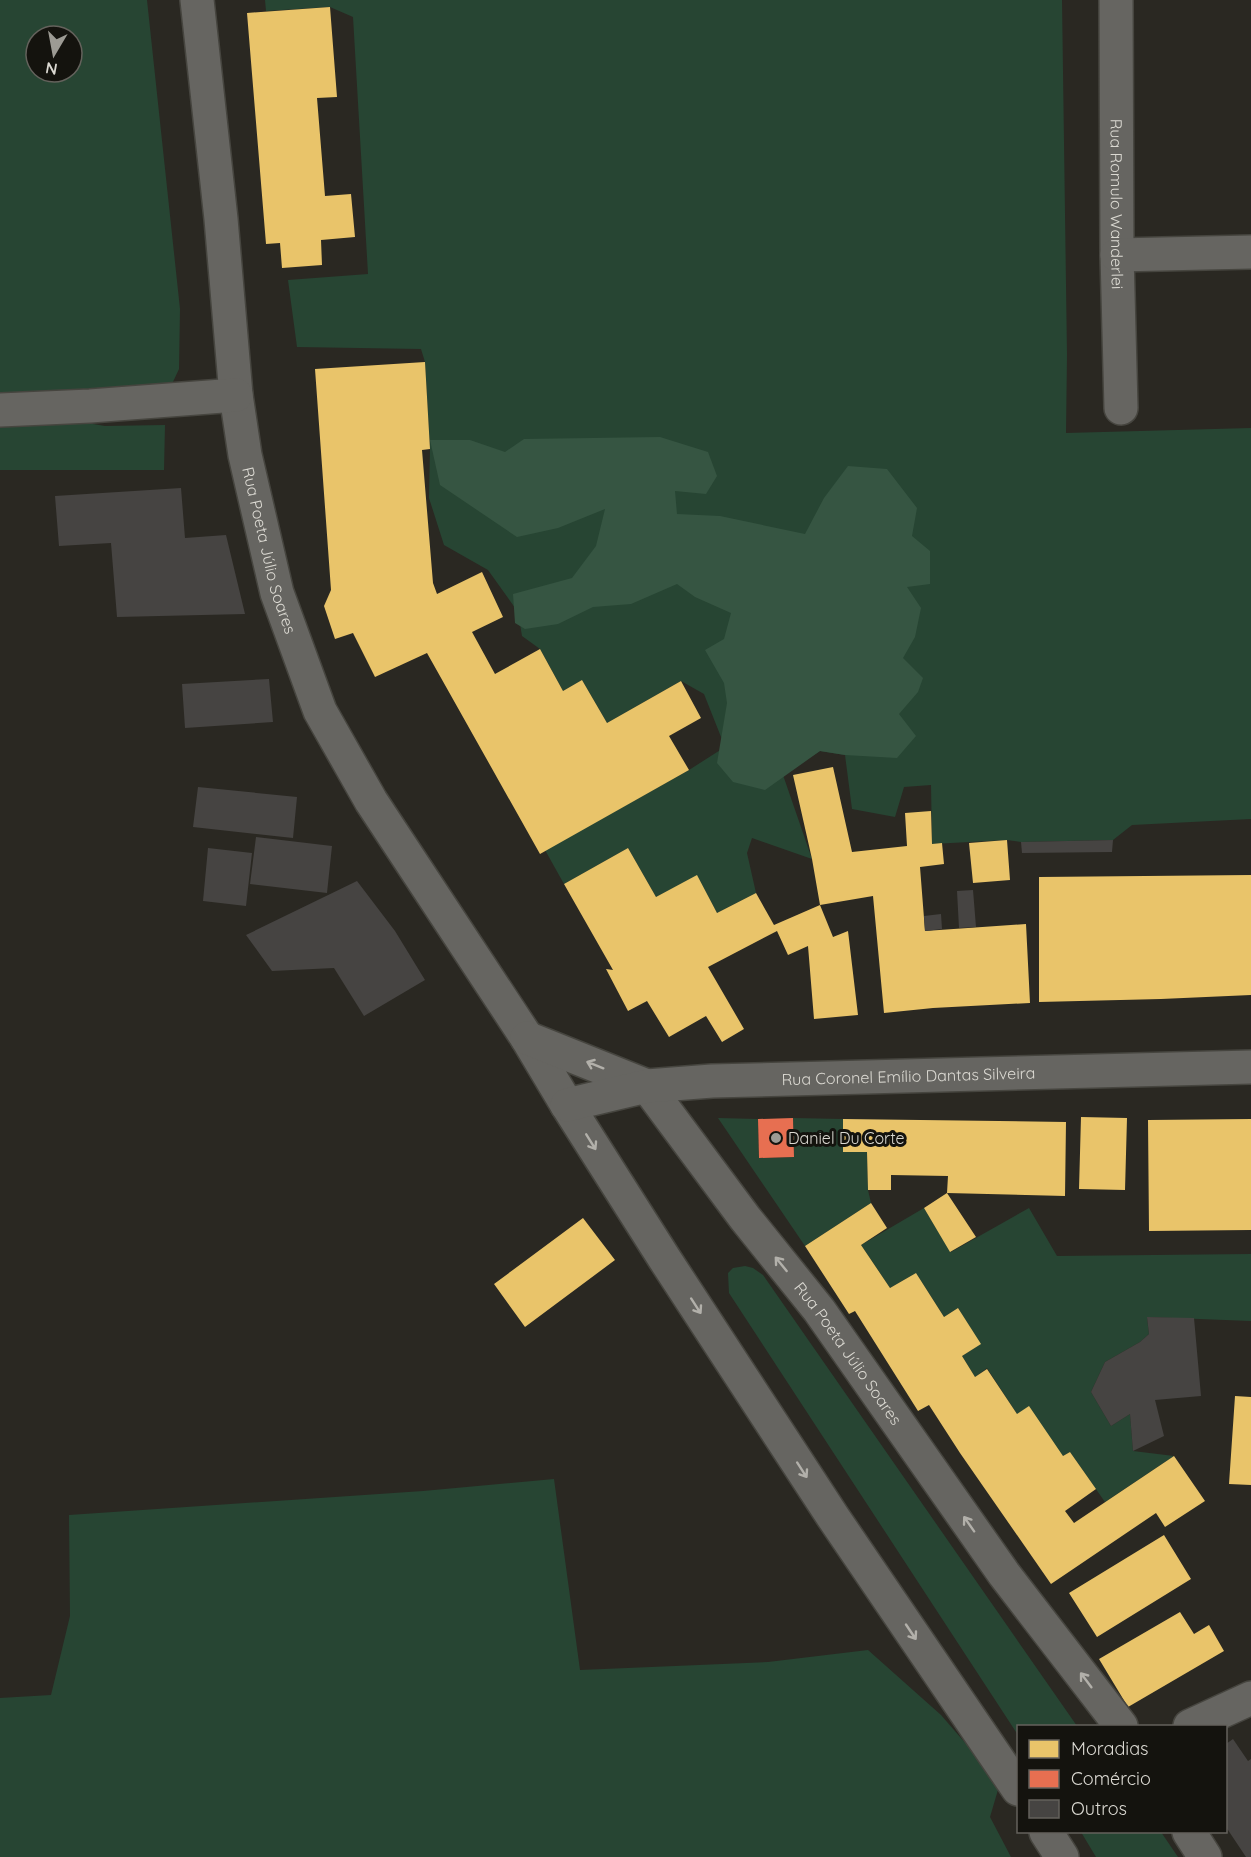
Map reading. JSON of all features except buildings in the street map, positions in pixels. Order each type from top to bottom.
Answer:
[{"type":"street","name":"Rua Poeta Júlio Soares","points":[[198,0],[221,219],[236,395],[245,455],[277,592],[320,711],[376,809],[527,1038],[567,1105],[833,1517],[1017,1788]]},
{"type":"street","name":"Rua Romulo Wanderlei","points":[[1116,0],[1117,255],[1121,408]]},
{"type":"street","points":[[1117,255],[1251,252]]},
{"type":"street","points":[[0,410],[236,395]]},
{"type":"street","points":[[527,1038],[647,1086]]},
{"type":"street","name":"Rua Coronel Emílio Dantas Silveira","points":[[567,1105],[647,1086],[724,1081],[1251,1067]]},
{"type":"street","name":"Rua Poeta Júlio Soares","points":[[647,1086],[745,1218],[819,1310],[1004,1574],[1120,1725]]},
{"type":"street","points":[[1192,1725],[1251,1698]]},
{"type":"street","points":[[1047,1833],[1062,1857]]},
{"type":"street","points":[[1190,1833],[1204,1857]]},
{"type":"green space","points":[[0,0],[147,0],[180,309],[179,369],[172,384],[143,389],[0,395]]},
{"type":"green space","points":[[265,0],[1062,0],[1066,433],[1251,428],[1251,819],[1132,825],[1113,840],[1021,842],[1007,840],[932,844],[931,785],[904,787],[895,817],[852,809],[845,755],[820,751],[783,775],[812,859],[752,838],[747,853],[756,893],[717,913],[697,876],[656,897],[628,848],[564,884],[545,850],[689,770],[725,747],[704,694],[681,681],[607,723],[582,680],[563,691],[540,649],[522,636],[518,612],[488,570],[444,545],[429,498],[430,449],[425,362],[421,349],[297,347],[288,280],[368,274],[353,17],[330,7],[266,11]]},
{"type":"green space","points":[[0,416],[105,426],[165,425],[164,470],[0,470]]},
{"type":"green space","points":[[660,437],[708,452],[717,476],[706,494],[675,491],[677,514],[720,516],[805,534],[824,498],[848,466],[887,469],[917,508],[912,536],[930,551],[930,584],[907,587],[921,608],[915,637],[903,658],[923,678],[918,692],[899,714],[916,736],[897,758],[820,751],[765,790],[733,782],[717,763],[727,703],[724,683],[705,650],[724,639],[731,613],[695,597],[677,584],[631,604],[593,607],[558,624],[525,629],[515,623],[513,594],[572,578],[596,546],[605,509],[558,528],[517,537],[440,485],[430,440],[470,440],[505,452],[524,439]]},
{"type":"green space","points":[[718,1118],[758,1119],[759,1158],[794,1157],[793,1118],[843,1119],[843,1152],[867,1152],[868,1190],[871,1203],[805,1246]]},
{"type":"green space","points":[[924,1208],[951,1252],[1029,1208],[1057,1256],[1251,1254],[1251,1321],[1147,1317],[1149,1334],[1140,1342],[1105,1362],[1091,1392],[1111,1426],[1130,1414],[1133,1451],[1174,1456],[1105,1502],[1070,1452],[1063,1456],[1017,1414],[987,1368],[975,1377],[962,1356],[980,1344],[958,1308],[944,1317],[916,1273],[890,1288],[861,1245]]},
{"type":"green space","points":[[745,1266],[763,1275],[1076,1725],[1017,1725],[1017,1733],[729,1293],[728,1273],[733,1268]]},
{"type":"green space","points":[[554,1479],[580,1670],[768,1662],[868,1650],[941,1715],[1000,1783],[990,1817],[1011,1857],[0,1857],[0,1698],[51,1695],[70,1616],[69,1515],[423,1491]]},
{"type":"green space","points":[[1082,1833],[1162,1833],[1178,1857],[1096,1857]]},
{"type":"place","name":"Daniel Du Corte","points":[[776,1138]]}]
